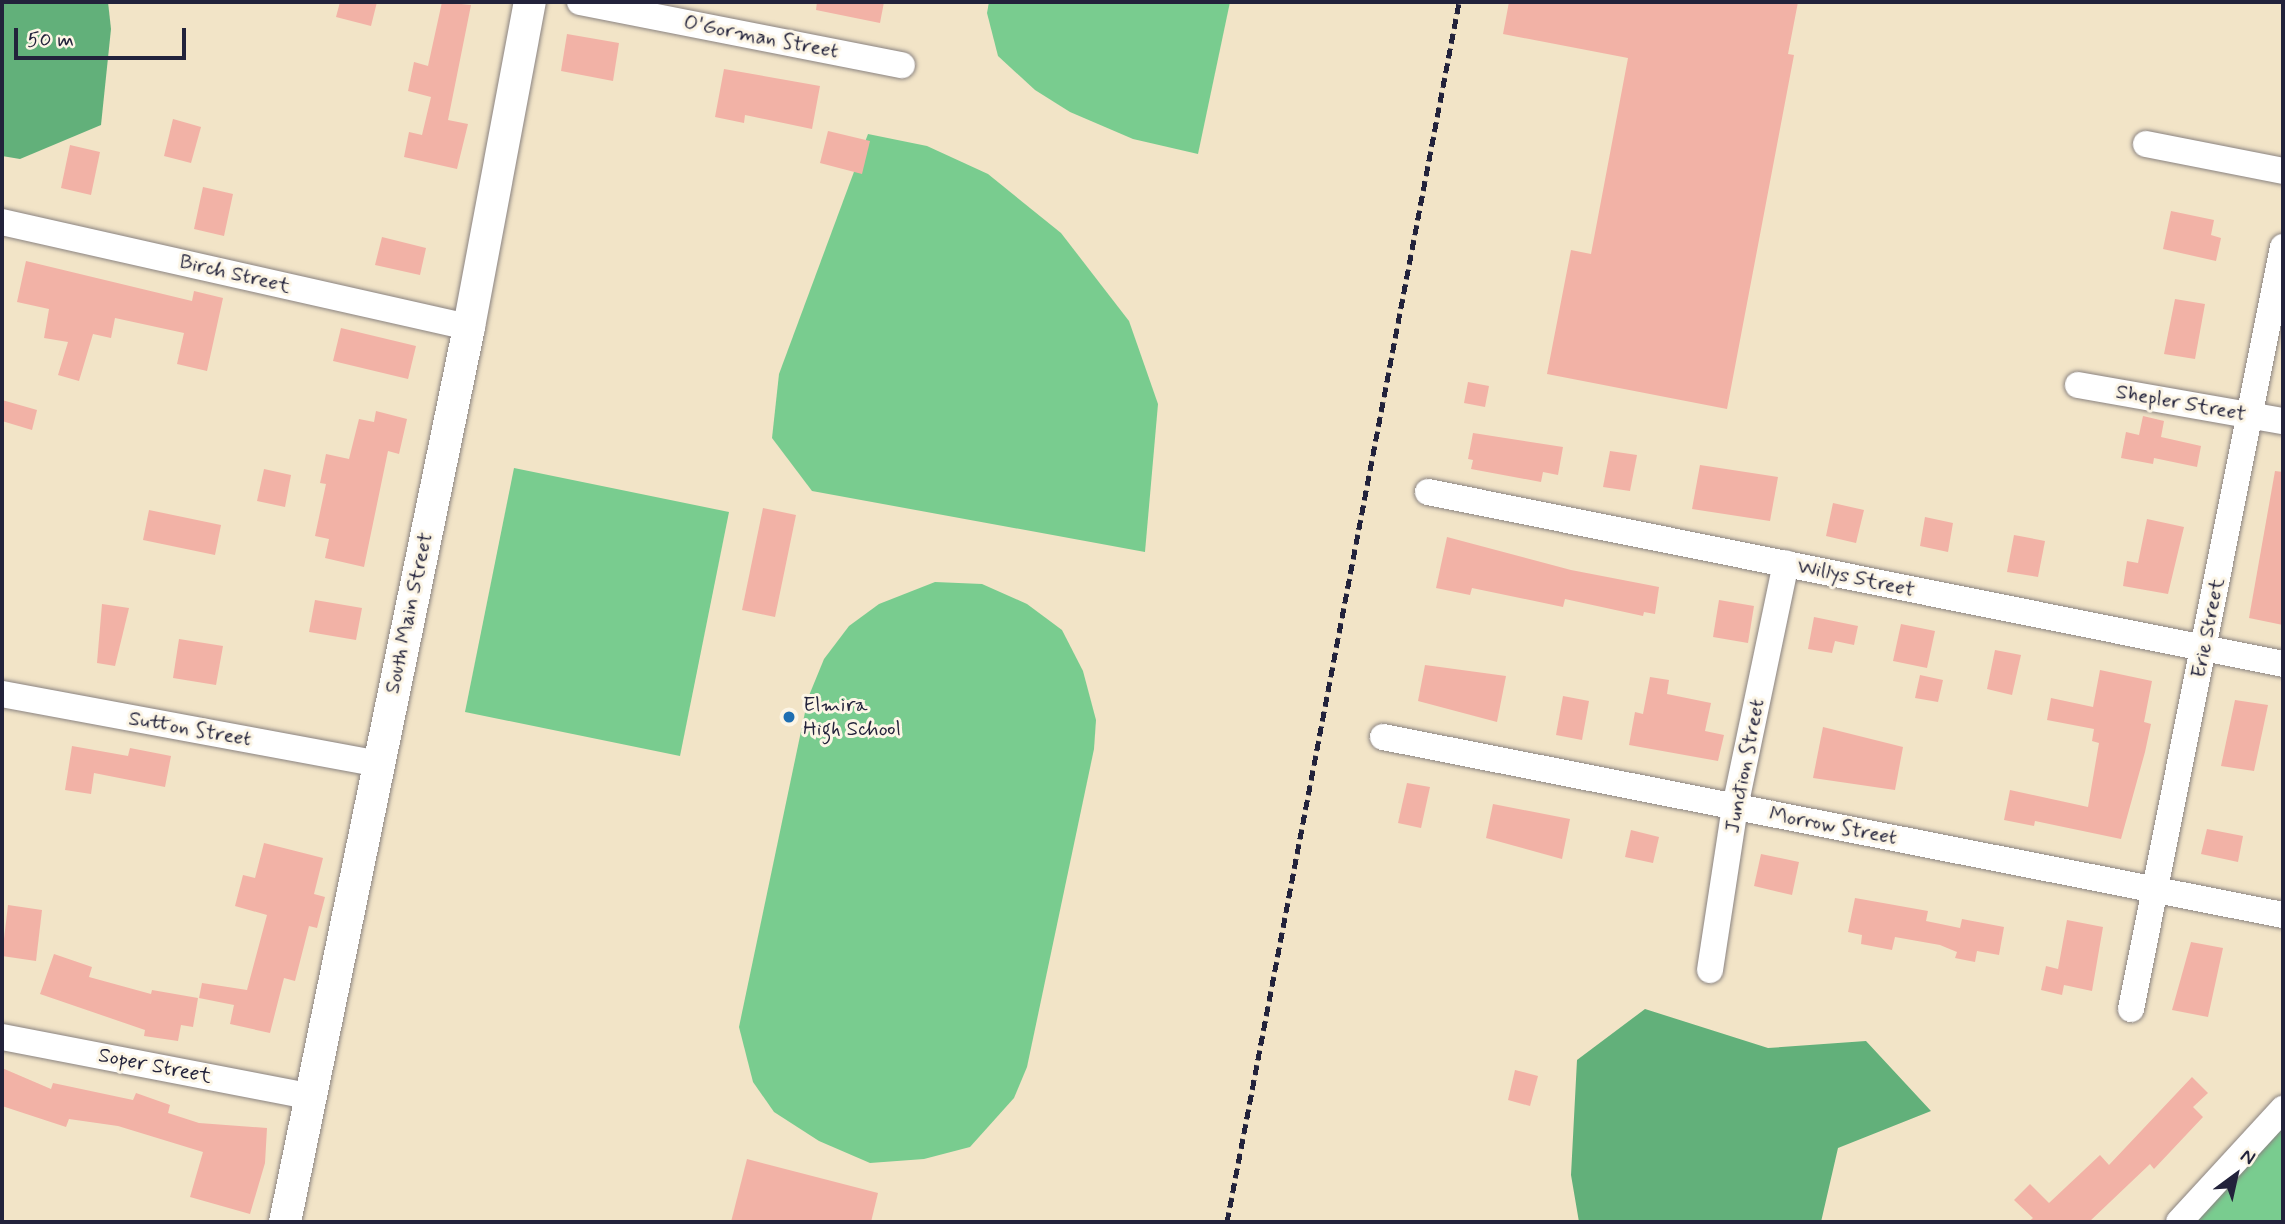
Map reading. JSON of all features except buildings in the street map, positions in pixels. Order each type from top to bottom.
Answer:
[{"type":"street","name":"South Main Street","points":[[285,1222],[469,327],[530,2]]},
{"type":"street","name":"O'Gorman Street","points":[[580,2],[902,65]]},
{"type":"street","points":[[2146,144],[2283,171]]},
{"type":"street","name":"Birch Street","points":[[2,222],[469,327]]},
{"type":"street","name":"Erie Street","points":[[2131,1009],[2205,649],[2246,414],[2283,247]]},
{"type":"street","name":"Shepler Street","points":[[2078,385],[2283,421]]},
{"type":"street","name":"Willys Street","points":[[1428,492],[2283,664]]},
{"type":"street","name":"Junction Street","points":[[1710,970],[1735,807],[1786,564]]},
{"type":"street","name":"Sutton Street","points":[[2,694],[378,764]]},
{"type":"street","name":"Morrow Street","points":[[1383,737],[2283,915]]},
{"type":"street","name":"Soper Street","points":[[2,1037],[309,1096]]},
{"type":"street","points":[[2179,1222],[2283,1109]]},
{"type":"green space","points":[[2,2],[108,2],[111,29],[101,125],[20,159],[2,156]]},
{"type":"green space","points":[[989,2],[1230,2],[1198,154],[1133,139],[1070,112],[1035,90],[998,56],[987,13]]},
{"type":"green space","points":[[868,134],[927,146],[988,174],[1061,233],[1129,321],[1158,404],[1145,552],[812,491],[772,438],[779,374]]},
{"type":"green space","points":[[514,468],[729,512],[680,756],[465,712]]},
{"type":"green space","points":[[935,582],[982,584],[1027,604],[1062,630],[1083,671],[1096,720],[1094,749],[1027,1067],[1014,1098],[970,1147],[924,1159],[870,1163],[819,1141],[774,1112],[753,1082],[739,1027],[808,698],[824,659],[849,626],[879,604]]},
{"type":"green space","points":[[1645,1009],[1768,1048],[1866,1041],[1931,1111],[1838,1148],[1821,1222],[1579,1222],[1571,1175],[1577,1060]]},
{"type":"green space","points":[[2283,1124],[2283,1222],[2192,1222]]},
{"type":"railway","points":[[1227,1222],[1459,2]]},
{"type":"place","name":"Elmira High School","points":[[789,717]]}]
